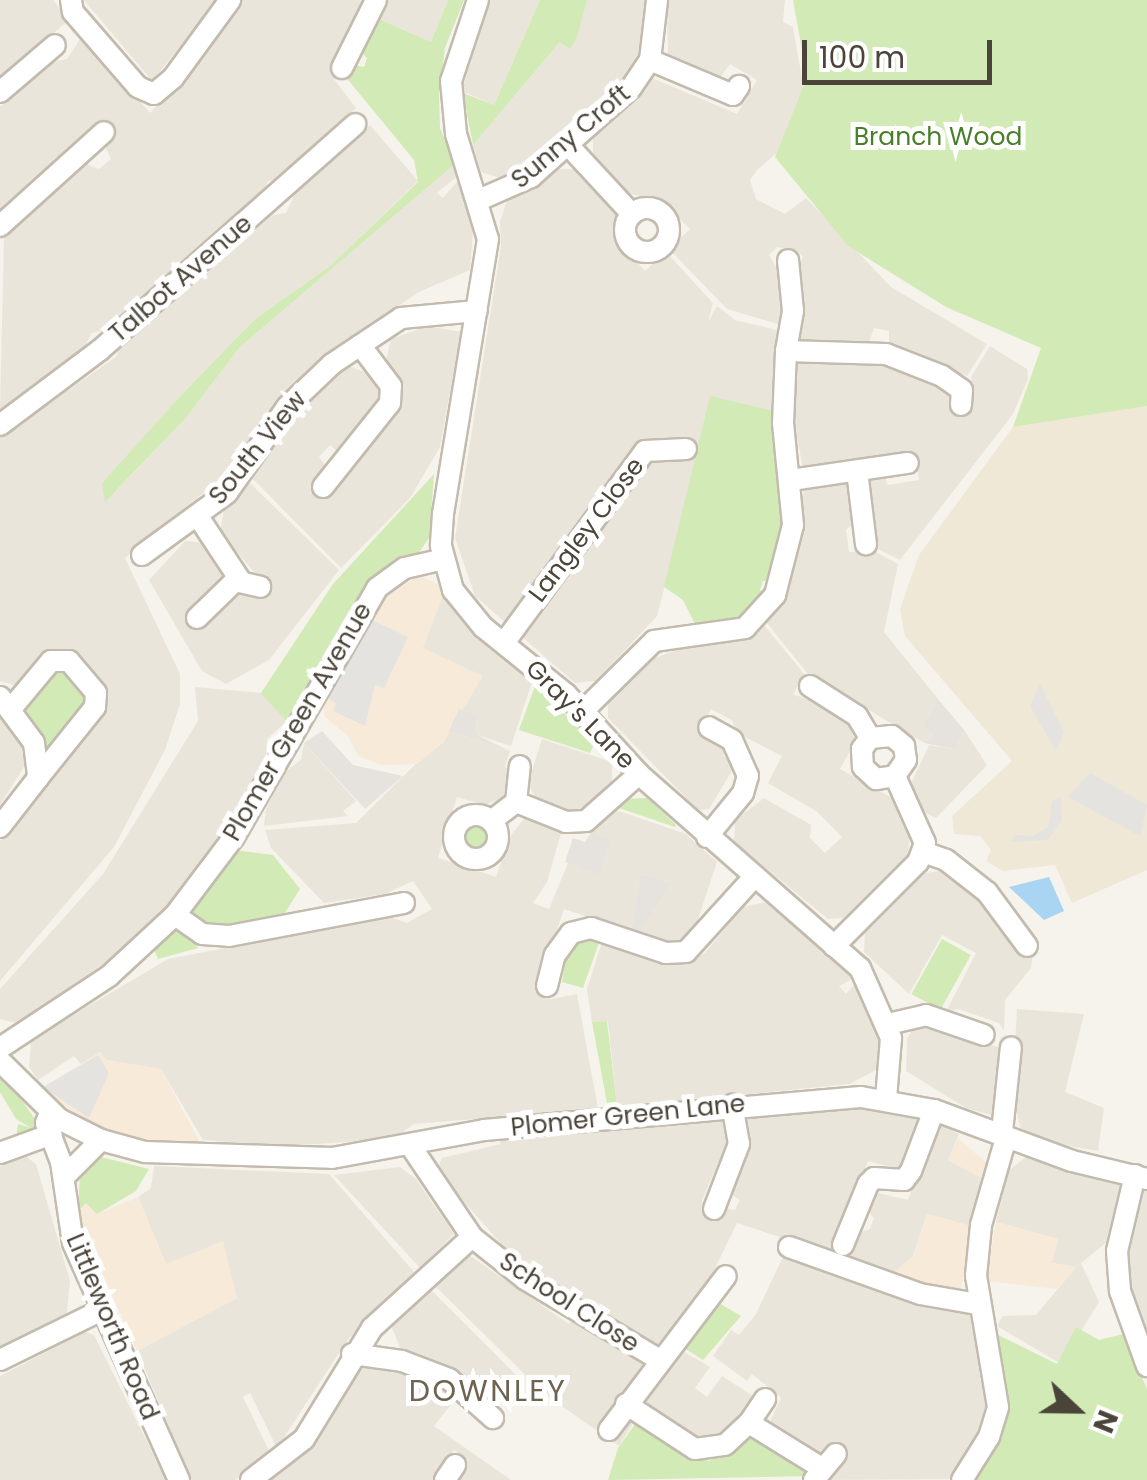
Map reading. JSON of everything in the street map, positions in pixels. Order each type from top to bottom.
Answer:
[{"type":"street","points":[[71,0],[73,12],[138,88],[154,94],[173,78],[230,0]]},
{"type":"street","points":[[352,61],[376,0]]},
{"type":"street","name":"Gray's Lane","points":[[478,0],[453,64],[451,98],[456,134],[481,199],[488,239],[443,514],[443,559],[460,600],[582,712],[639,774],[834,946],[873,986],[888,1024],[886,1099]]},
{"type":"street","name":"Sunny Croft","points":[[481,199],[518,186],[631,88],[650,60],[658,0]]},
{"type":"street","points":[[0,92],[55,45]]},
{"type":"street","points":[[650,60],[733,95],[739,86]]},
{"type":"street","name":"Talbot Avenue","points":[[0,425],[100,350],[355,124]]},
{"type":"street","points":[[0,226],[97,145]]},
{"type":"street","points":[[568,145],[632,214]]},
{"type":"street","points":[[582,712],[654,641],[734,632],[759,617],[788,559],[791,480],[783,423],[786,351],[793,311],[788,258]]},
{"type":"street","name":"South View","points":[[142,556],[198,518],[239,480],[305,387],[360,345],[424,311],[476,311]]},
{"type":"street","points":[[786,351],[878,344],[963,392]]},
{"type":"street","points":[[323,488],[337,460],[383,417],[393,393],[360,345]]},
{"type":"street","name":"Langley Close","points":[[504,643],[645,452],[686,449]]},
{"type":"street","points":[[791,480],[908,463]]},
{"type":"street","points":[[858,471],[866,544]]},
{"type":"street","name":"South View","points":[[198,518],[250,584],[198,618]]},
{"type":"street","name":"Plomer Green Avenue","points":[[0,1048],[109,976],[175,915],[243,821],[377,588],[406,568],[443,559]]},
{"type":"street","points":[[0,827],[96,707],[96,693],[69,661],[51,661],[5,703],[34,743],[38,778]]},
{"type":"street","points":[[810,686],[852,710],[870,738]]},
{"type":"street","points":[[707,836],[743,793],[748,776],[732,740],[709,727]]},
{"type":"street","points":[[885,734],[900,742],[906,760],[895,776],[876,779],[863,768],[862,749],[870,738],[885,734]]},
{"type":"street","points":[[491,821],[516,802],[520,766]]},
{"type":"street","points":[[516,802],[566,822],[586,821],[639,774]]},
{"type":"street","points":[[895,776],[923,852]]},
{"type":"street","points":[[923,852],[946,860],[987,892],[1027,946]]},
{"type":"street","points":[[834,946],[923,852]]},
{"type":"street","points":[[548,986],[555,956],[571,933],[591,928],[666,953],[686,952],[754,878]]},
{"type":"street","points":[[175,915],[202,934],[230,936],[404,902]]},
{"type":"street","points":[[888,1024],[926,1015],[984,1035]]},
{"type":"street","points":[[962,1480],[996,1418],[992,1354],[978,1304],[982,1225],[1004,1135],[1011,1048]]},
{"type":"street","points":[[0,1061],[51,1123],[0,1153]]},
{"type":"street","name":"Plomer Green Lane","points":[[51,1123],[146,1152],[309,1158],[412,1148],[454,1134],[732,1105],[886,1099],[934,1110],[1141,1177]]},
{"type":"street","points":[[722,1204],[739,1144],[732,1105]]},
{"type":"street","points":[[844,1245],[868,1184],[883,1177],[904,1180],[911,1172],[934,1110]]},
{"type":"street","name":"Littleworth Road","points":[[51,1123],[73,1243],[179,1480]]},
{"type":"street","points":[[64,1178],[101,1140]]},
{"type":"street","name":"School Close","points":[[412,1148],[472,1238],[524,1279],[658,1359]]},
{"type":"street","points":[[1141,1177],[1117,1251],[1120,1292],[1147,1366]]},
{"type":"street","points":[[251,1480],[304,1439],[352,1354],[378,1323],[472,1238]]},
{"type":"street","points":[[789,1247],[920,1294],[978,1304]]},
{"type":"street","points":[[609,1430],[658,1359],[726,1276]]},
{"type":"street","points":[[0,1360],[102,1310]]},
{"type":"street","points":[[378,1323],[399,1361]]},
{"type":"street","points":[[352,1354],[399,1361],[449,1379],[493,1418]]},
{"type":"street","points":[[626,1404],[695,1449],[725,1445],[749,1423],[765,1400]]},
{"type":"street","points":[[749,1423],[824,1467]]},
{"type":"shaded area","points":[[0,0],[53,0],[69,20],[0,79]]},
{"type":"shaded area","points":[[84,0],[218,0],[152,81]]},
{"type":"shaded area","points":[[238,0],[360,0],[367,6],[330,74],[356,108],[281,179],[268,181],[260,198],[166,284],[108,329],[92,333],[84,348],[0,411],[4,237],[84,163],[99,169],[111,159],[105,146],[114,133],[108,125],[117,117],[0,214],[0,107],[52,62],[67,59],[82,36],[150,113],[196,63]]},
{"type":"shaded area","points":[[388,0],[448,0],[431,42],[379,19]]},
{"type":"shaded area","points":[[489,0],[540,0],[494,105],[462,91]]},
{"type":"shaded area","points":[[587,0],[647,0],[640,54],[628,77],[521,173],[507,180],[481,172],[473,145],[561,41],[571,48]]},
{"type":"shaded area","points":[[667,0],[785,0],[783,22],[793,27],[810,124],[757,170],[750,180],[756,199],[785,214],[806,198],[891,287],[987,344],[967,376],[889,345],[889,331],[874,328],[869,342],[860,343],[798,341],[797,268],[803,257],[797,250],[777,247],[769,255],[780,274],[781,325],[727,309],[669,249],[690,229],[662,201],[627,193],[593,158],[593,134],[652,78],[737,114],[757,80],[730,64],[719,79],[668,59]]},
{"type":"shaded area","points":[[370,125],[418,181],[330,266],[254,320],[187,389],[123,465],[116,491],[185,419],[240,347],[455,164],[459,175],[437,193],[443,198],[460,178],[473,230],[470,270],[419,292],[320,359],[266,416],[232,469],[125,558],[180,674],[180,704],[165,750],[114,847],[0,981],[0,841],[100,711],[0,681],[0,437],[116,357],[120,347],[273,215],[286,213],[295,194]]},
{"type":"shaded area","points":[[553,169],[580,169],[615,208],[617,240],[645,271],[666,252],[713,303],[708,322],[717,306],[735,320],[780,331],[774,411],[686,504],[657,616],[596,681],[575,683],[475,596],[455,538],[501,246],[500,222],[507,200]]},
{"type":"shaded area","points":[[428,326],[461,332],[440,447],[410,498],[341,568],[252,478],[309,398],[348,366],[377,376],[380,406],[340,454],[330,445],[319,457],[327,467],[328,494],[394,417],[386,360],[391,339]]},
{"type":"shaded area","points":[[990,346],[1027,369],[1028,379],[1013,414],[900,560],[878,549],[868,482],[885,475],[887,485],[919,480],[915,453],[803,469],[794,421],[798,361],[873,359],[940,384],[951,399],[974,388],[971,377]]},
{"type":"shaded area","points":[[1147,406],[1147,870],[1072,903],[1055,865],[1003,871],[986,861],[991,850],[980,836],[954,834],[952,816],[1012,761],[905,636],[900,609],[919,555],[1013,427]]},
{"type":"shaded area","points":[[249,482],[339,570],[269,660],[226,684],[202,671],[149,580],[185,541],[207,543],[234,592],[267,587],[220,532],[224,510]]},
{"type":"shaded area","points":[[850,483],[857,519],[846,530],[849,552],[872,550],[898,564],[884,632],[938,699],[923,725],[933,735],[924,743],[807,673],[767,623],[780,604],[804,490]]},
{"type":"shaded area","points":[[419,575],[440,585],[442,598],[423,648],[483,676],[443,743],[417,764],[381,765],[358,756],[348,736],[325,717],[322,701],[373,606]]},
{"type":"shaded area","points":[[443,595],[474,635],[533,679],[511,746],[477,735],[476,714],[459,709],[482,677],[422,648]]},
{"type":"shaded area","points":[[366,617],[408,637],[384,688],[375,685],[365,726],[333,711],[336,703],[328,698]]},
{"type":"shaded area","points":[[764,625],[805,675],[793,694],[846,715],[855,742],[840,769],[894,799],[910,833],[908,855],[843,918],[828,919],[734,842],[735,820],[764,798],[811,825],[810,838],[825,853],[842,837],[816,811],[768,783],[782,756],[737,733],[732,720],[711,709],[699,730],[728,747],[723,756],[736,764],[709,809],[698,810],[608,718],[608,696],[655,658],[696,643],[743,639]]},
{"type":"shaded area","points":[[1040,684],[1064,732],[1056,751],[1030,706]]},
{"type":"shaded area","points":[[195,687],[262,693],[287,721],[267,739],[266,761],[247,797],[186,885],[125,949],[17,1023],[0,1019],[0,989],[103,874],[198,721]]},
{"type":"shaded area","points":[[938,699],[964,730],[954,749],[924,743],[933,735],[923,725]]},
{"type":"shaded area","points":[[459,709],[476,714],[477,735],[510,751],[449,731]]},
{"type":"shaded area","points":[[0,717],[21,746],[25,765],[0,805]]},
{"type":"shaded area","points":[[964,730],[987,765],[936,818],[922,811],[910,786],[929,745],[954,749]]},
{"type":"shaded area","points":[[322,731],[353,765],[403,776],[365,809],[304,743]]},
{"type":"shaded area","points":[[449,731],[510,751],[505,766],[513,777],[501,799],[484,805],[457,797],[438,858],[496,877],[511,835],[528,814],[563,826],[547,882],[533,903],[549,909],[568,863],[599,873],[595,826],[613,809],[686,834],[717,862],[692,937],[671,944],[640,933],[669,883],[640,874],[631,931],[564,909],[536,993],[551,999],[577,994],[598,1109],[414,1124],[393,1139],[285,1146],[203,1140],[161,1069],[106,1060],[100,1052],[81,1064],[74,1056],[38,1080],[29,1067],[31,1040],[168,959],[390,917],[407,923],[432,909],[413,881],[385,894],[324,903],[271,848],[265,830],[356,823]]},
{"type":"shaded area","points":[[542,739],[612,762],[612,786],[595,804],[569,811],[537,801],[528,783]]},
{"type":"shaded area","points":[[304,743],[356,801],[343,811],[348,816],[264,826],[266,809],[285,772],[301,760]]},
{"type":"shaded area","points":[[1090,773],[1147,805],[1140,836],[1068,797]]},
{"type":"shaded area","points":[[1061,797],[1062,820],[1048,840],[1011,842],[1015,835],[1033,836],[1048,827],[1052,801]]},
{"type":"shaded area","points":[[595,826],[598,836],[610,840],[599,874],[565,862],[573,838],[585,842]]},
{"type":"shaded area","points":[[947,870],[1000,920],[997,928],[1011,942],[1034,944],[1031,968],[1005,1000],[1004,1031],[999,1023],[958,1009],[946,1012],[976,953],[942,935],[909,994],[864,952],[865,932],[882,914],[925,873]]},
{"type":"shaded area","points":[[640,874],[670,883],[640,933],[631,931]]},
{"type":"shaded area","points":[[765,902],[850,973],[854,978],[839,986],[846,994],[857,982],[881,1037],[880,1068],[849,1084],[617,1107],[608,1021],[592,1022],[587,989],[603,939],[672,963],[687,962],[705,953],[743,907]]},
{"type":"shaded area","points":[[1017,1009],[1084,1014],[1065,1092],[1104,1108],[1098,1151],[1051,1143],[1021,1130],[1012,1094]]},
{"type":"shaded area","points":[[917,1022],[1001,1048],[1002,1118],[966,1108],[906,1071],[907,1039]]},
{"type":"shaded area","points":[[100,1052],[106,1060],[161,1069],[201,1145],[133,1139],[101,1129],[41,1091]]},
{"type":"shaded area","points":[[98,1055],[109,1073],[89,1118],[43,1087]]},
{"type":"shaded area","points":[[837,1104],[923,1119],[902,1170],[868,1161],[837,1240],[870,1229],[874,1218],[867,1211],[874,1192],[908,1200],[937,1123],[959,1134],[948,1160],[984,1179],[974,1227],[927,1214],[913,1256],[893,1274],[737,1223],[707,1285],[657,1345],[510,1254],[437,1171],[442,1158],[501,1144],[498,1139],[727,1116],[730,1135],[702,1200],[703,1213],[715,1217],[724,1208],[735,1210],[740,1200],[731,1194],[745,1114]]},
{"type":"shaded area","points":[[958,1138],[990,1166],[984,1179],[948,1160]]},
{"type":"shaded area","points":[[1030,1154],[1126,1186],[1107,1242],[1081,1263],[1099,1302],[1061,1364],[997,1326],[1003,1316],[1036,1315],[1076,1267],[1052,1263],[1058,1239],[996,1222],[1009,1170]]},
{"type":"shaded area","points":[[25,1156],[36,1164],[70,1281],[67,1313],[0,1347],[0,1166]]},
{"type":"shaded area","points":[[154,1166],[329,1174],[415,1273],[349,1338],[277,1448],[250,1393],[243,1397],[270,1453],[235,1480],[192,1480],[137,1351],[237,1298],[166,1264],[138,1197],[151,1188]]},
{"type":"shaded area","points":[[400,1167],[416,1179],[454,1234],[420,1268],[334,1175]]},
{"type":"shaded area","points":[[1137,1182],[1147,1185],[1147,1353],[1125,1291],[1127,1216]]},
{"type":"shaded area","points":[[138,1197],[166,1264],[223,1241],[237,1298],[137,1351],[77,1216],[86,1203],[97,1214]]},
{"type":"shaded area","points":[[927,1214],[974,1227],[959,1297],[893,1274],[913,1256]]},
{"type":"shaded area","points":[[996,1222],[1058,1239],[1052,1263],[1076,1267],[1057,1289],[986,1281]]},
{"type":"shaded area","points":[[787,1248],[972,1312],[981,1384],[990,1388],[982,1430],[952,1479],[822,1480],[825,1456],[769,1424],[781,1398],[752,1374],[747,1381],[713,1356],[731,1330],[739,1335],[756,1314]]},
{"type":"shaded area","points":[[469,1255],[569,1324],[572,1320],[644,1365],[618,1405],[636,1418],[619,1446],[546,1395],[434,1285]]},
{"type":"shaded area","points":[[430,1289],[519,1378],[502,1405],[401,1350],[390,1323]]},
{"type":"shaded area","points":[[85,1332],[94,1335],[166,1480],[0,1480],[0,1376]]},
{"type":"shaded area","points":[[676,1347],[710,1367],[695,1388],[707,1397],[722,1376],[756,1398],[726,1436],[703,1443],[648,1409],[644,1394]]},
{"type":"shaded area","points":[[357,1363],[387,1363],[460,1393],[434,1426],[511,1480],[454,1480],[468,1460],[454,1450],[433,1480],[270,1480],[305,1451]]},
{"type":"green space","points":[[448,0],[464,0],[445,48],[439,94],[440,128],[455,164],[240,347],[185,419],[105,502],[102,483],[254,320],[330,266],[418,182],[414,160],[340,70],[349,75],[354,65],[364,67],[367,58],[361,52],[379,19],[431,42]]},
{"type":"green space","points":[[540,0],[587,0],[577,37],[570,49],[560,42],[473,145],[463,93],[494,105]]},
{"type":"green space","name":"Branch Wood","points":[[793,0],[1147,0],[1147,406],[1013,427],[1041,348],[946,307],[848,246],[775,157],[807,78]]},
{"type":"green space","points":[[710,396],[774,411],[784,539],[772,580],[763,581],[760,590],[766,594],[744,623],[696,626],[683,600],[664,587]]},
{"type":"green space","points":[[434,474],[429,538],[418,554],[371,579],[287,722],[261,693],[333,584]]},
{"type":"green space","points":[[62,665],[91,696],[58,747],[49,747],[30,732],[22,702],[48,670]]},
{"type":"green space","points":[[535,686],[595,742],[590,753],[519,730]]},
{"type":"green space","points":[[647,798],[675,827],[616,807],[624,799]]},
{"type":"green space","points":[[478,820],[490,825],[495,837],[490,849],[478,854],[466,849],[461,837],[466,825]]},
{"type":"green space","points":[[234,850],[273,855],[300,889],[281,919],[213,931],[192,916],[194,904]]},
{"type":"green space","points":[[184,931],[198,948],[158,959],[153,947],[168,933]]},
{"type":"green space","points":[[601,937],[583,988],[562,982],[568,947],[574,940]]},
{"type":"green space","points":[[942,939],[971,955],[940,1010],[911,994]]},
{"type":"green space","points":[[607,1021],[617,1107],[607,1103],[592,1022]]},
{"type":"green space","points":[[0,1070],[35,1119],[34,1131],[16,1141],[18,1124],[31,1128],[16,1119],[0,1092]]},
{"type":"green space","points":[[97,1156],[149,1169],[136,1191],[97,1214],[86,1203],[78,1212],[80,1173]]},
{"type":"green space","points":[[719,1303],[741,1316],[703,1360],[678,1344]]},
{"type":"green space","points":[[1076,1327],[1099,1340],[1123,1334],[1147,1389],[1147,1480],[969,1480],[1005,1399],[998,1335],[1057,1364]]},
{"type":"green space","points":[[638,1420],[708,1461],[732,1451],[747,1433],[807,1467],[808,1476],[608,1480],[618,1448]]},
{"type":"water","points":[[1049,877],[1064,911],[1044,920],[1009,887]]},
{"type":"district","name":"DOWNLEY","points":[[488,1391]]}]
